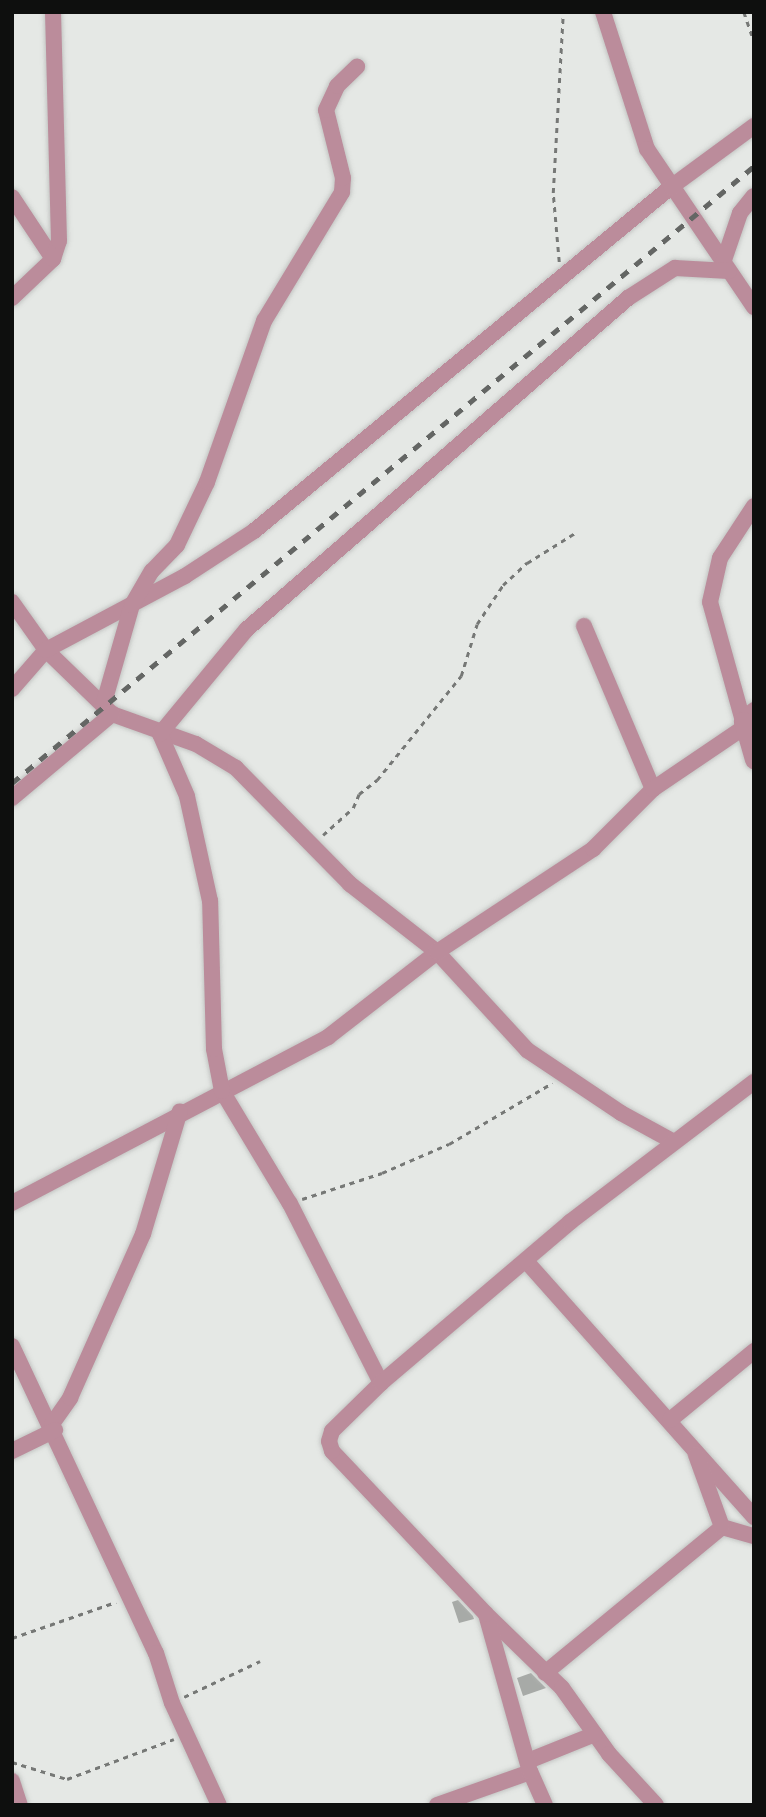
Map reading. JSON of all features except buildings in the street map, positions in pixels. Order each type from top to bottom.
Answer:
[{"type":"street","points":[[12,298],[53,259],[59,242],[53,12]]},
{"type":"street","points":[[603,12],[637,126],[671,187],[754,307]]},
{"type":"street","points":[[12,798],[107,710],[132,605],[152,571],[177,545],[211,471],[264,321],[342,192],[343,177],[326,110],[337,86],[357,66]]},
{"type":"street","points":[[12,689],[46,650],[132,605],[254,531],[560,283],[671,187],[754,126]]},
{"type":"street","points":[[726,267],[740,213],[754,196]]},
{"type":"street","points":[[12,197],[53,259]]},
{"type":"street","points":[[160,734],[247,629],[628,298],[675,268],[726,267]]},
{"type":"street","points":[[754,506],[720,558],[710,602],[747,720],[754,759]]},
{"type":"street","points":[[12,602],[46,650],[107,710],[160,734],[196,744],[236,768],[312,843],[349,884],[437,952],[527,1050],[674,1142]]},
{"type":"street","points":[[584,626],[653,789]]},
{"type":"street","points":[[12,1203],[180,1111],[328,1037],[437,952],[593,849],[653,789],[747,720]]},
{"type":"street","points":[[160,734],[187,796],[210,901],[215,1049],[222,1091],[290,1204],[381,1383]]},
{"type":"street","points":[[656,1805],[545,1673],[332,1451],[332,1431],[381,1383],[526,1261],[674,1142],[754,1082]]},
{"type":"street","points":[[12,1451],[54,1427],[81,1374],[93,1339],[143,1234],[180,1111]]},
{"type":"street","points":[[526,1261],[754,1517]]},
{"type":"street","points":[[12,1346],[54,1427],[156,1653],[172,1703],[219,1805]]},
{"type":"street","points":[[670,1420],[754,1351]]},
{"type":"street","points":[[691,1444],[722,1527]]},
{"type":"street","points":[[545,1673],[722,1527]]},
{"type":"street","points":[[722,1527],[754,1536]]},
{"type":"street","points":[[486,1614],[529,1767],[545,1805]]},
{"type":"street","points":[[437,1805],[529,1767],[595,1734]]},
{"type":"street","points":[[12,1781],[20,1805]]},
{"type":"path","points":[[560,283],[554,193],[563,12]]},
{"type":"path","points":[[744,12],[754,41]]},
{"type":"path","points":[[312,843],[353,808],[359,794],[377,780],[454,687],[467,665],[477,624],[503,585],[527,563],[575,533]]},
{"type":"path","points":[[290,1204],[383,1173],[449,1144],[543,1086],[568,1077]]},
{"type":"path","points":[[12,1638],[129,1596]]},
{"type":"path","points":[[172,1703],[260,1661]]},
{"type":"path","points":[[12,1762],[66,1779],[166,1744],[186,1732]]},
{"type":"railway","points":[[12,783],[754,166]]}]
